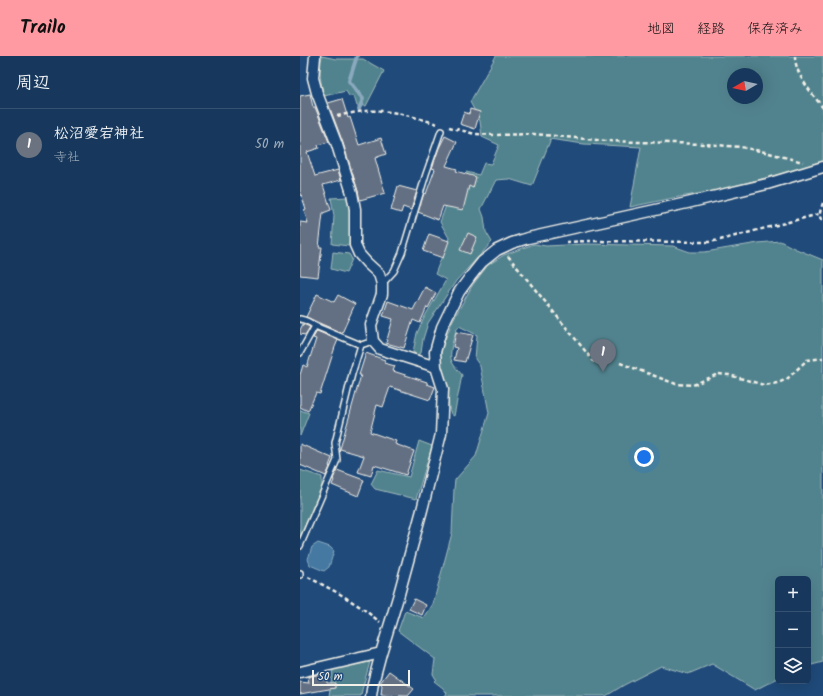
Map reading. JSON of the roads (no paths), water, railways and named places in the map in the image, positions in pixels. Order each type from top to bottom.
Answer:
[{"type":"street","points":[[315,56],[313,78],[317,93],[337,145],[352,193],[355,209],[355,245],[359,254],[379,274],[382,284],[382,294],[371,325],[373,341],[380,349],[436,366]]},
{"type":"street","points":[[371,696],[381,653],[422,510],[441,434],[443,389],[436,366],[435,352],[442,327],[459,292],[482,262],[498,250],[512,243],[528,238],[767,184],[823,167]]},
{"type":"street","points":[[300,672],[381,653]]},
{"type":"lane","points":[[382,284],[394,271],[402,253],[441,131]]},
{"type":"lane","points":[[300,319],[361,345],[373,341]]},
{"type":"lane","points":[[300,353],[315,326]]},
{"type":"lane","points":[[300,546],[337,460],[335,443],[352,374],[361,345]]},
{"type":"water","points":[[318,543],[330,547],[334,551],[329,567],[324,571],[310,565],[308,559],[312,547]]},
{"type":"waterway","points":[[357,56],[349,81],[363,99],[359,109]]},
{"type":"place","name":"松沼愛宕神社","points":[[603,372]]}]
